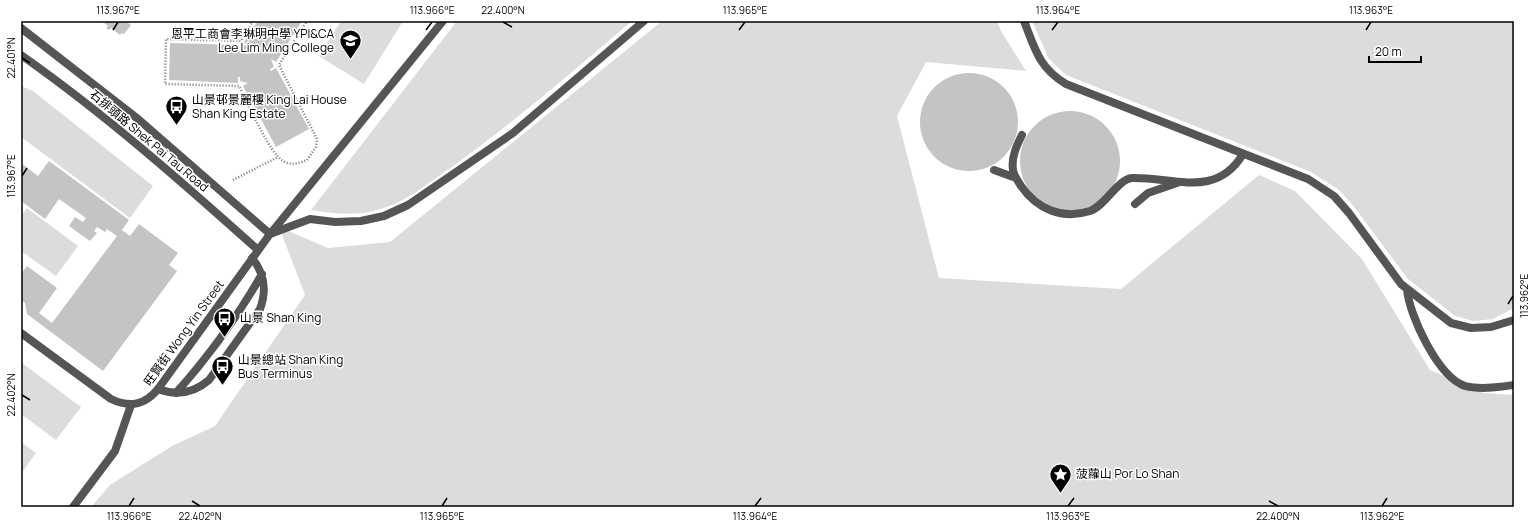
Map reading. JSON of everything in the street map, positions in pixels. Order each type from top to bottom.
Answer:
[{"type":"street","name":"旺賢街 Wong Yin Street","points":[[131,405],[142,403],[152,397],[270,234],[443,21]]},
{"type":"street","points":[[270,234],[310,218],[335,222],[361,221],[384,216],[408,205],[508,136],[644,21]]},
{"type":"street","points":[[1024,21],[1041,63],[1059,80],[1074,88],[1308,178],[1334,196],[1349,213],[1401,284],[1451,323],[1471,328],[1491,327],[1514,320]]},
{"type":"street","name":"石排頭路 Shek Pai Tau Road","points":[[21,28],[138,119],[270,234]]},
{"type":"street","name":"石排頭路 Shek Pai Tau Road","points":[[21,55],[94,109],[258,250]]},
{"type":"street","points":[[1022,135],[1013,161],[1013,170],[1016,178],[1029,198],[1046,210],[1062,214],[1091,211],[1105,200],[1121,183],[1130,178],[1203,182],[1226,175],[1233,169],[1243,154]]},
{"type":"street","points":[[994,170],[1016,178]]},
{"type":"street","points":[[1135,204],[1152,192],[1182,182]]},
{"type":"street","points":[[158,389],[176,393],[194,390],[209,380],[250,322],[263,300],[265,292],[262,274],[252,258]]},
{"type":"street","points":[[176,393],[195,372],[239,311],[262,274]]},
{"type":"street","points":[[1407,289],[1408,302],[1428,346],[1445,371],[1465,386],[1485,388],[1514,385]]},
{"type":"street","points":[[21,333],[111,399],[121,404],[131,405],[115,451],[73,507]]},
{"type":"path","points":[[253,21],[241,41],[166,39],[165,84],[239,86],[278,157],[288,163],[300,163],[307,160],[316,147],[317,139],[314,131],[279,65],[307,21]]},
{"type":"path","points":[[233,180],[278,157]]},
{"type":"shaded area","points":[[341,21],[403,21],[364,84],[319,56]]},
{"type":"shaded area","points":[[457,21],[632,21],[497,133],[474,151],[406,198],[387,207],[369,212],[353,214],[311,210]]},
{"type":"shaded area","points":[[662,21],[997,21],[1001,31],[1026,71],[926,62],[897,116],[939,278],[1121,289],[1259,175],[1295,191],[1362,259],[1430,370],[1483,393],[1514,395],[1514,507],[91,507],[110,485],[172,446],[215,426],[305,295],[279,227],[328,248],[390,242]]},
{"type":"shaded area","points":[[1032,21],[1514,21],[1514,308],[1493,319],[1473,321],[1455,316],[1407,278],[1355,208],[1339,190],[1311,172],[1066,75],[1049,59]]},
{"type":"shaded area","points":[[21,86],[33,91],[153,186],[130,218],[21,137]]},
{"type":"shaded area","points":[[27,208],[78,246],[56,276],[21,251],[21,216]]},
{"type":"shaded area","points":[[22,363],[81,407],[56,440],[21,414]]},
{"type":"shaded area","points":[[21,442],[36,453],[21,474]]},
{"type":"building","points":[[102,21],[125,21],[131,25],[124,34],[122,33],[120,35],[111,28],[109,30],[106,28],[108,26]]},
{"type":"building","points":[[258,21],[302,21],[276,62],[271,59],[274,67],[270,69],[271,71],[276,68],[309,129],[276,147],[243,86],[248,83],[240,81],[240,77],[238,77],[238,83],[169,80],[170,43],[239,45],[239,51],[241,51],[244,45],[248,47],[249,45],[244,42]]},
{"type":"building","points":[[959,73],[979,73],[997,81],[1010,94],[1018,112],[1018,132],[1015,141],[1010,150],[997,163],[979,171],[959,171],[941,163],[928,150],[920,132],[920,112],[928,94],[941,81]]},
{"type":"building","points":[[1070,111],[1089,115],[1105,126],[1116,142],[1120,161],[1116,180],[1105,196],[1089,207],[1070,211],[1051,207],[1035,196],[1024,180],[1020,161],[1024,142],[1035,126],[1051,115]]},
{"type":"building","points":[[49,161],[129,220],[122,230],[130,236],[139,224],[178,253],[169,265],[177,271],[103,371],[27,314],[25,303],[21,300],[21,274],[27,266],[57,288],[39,313],[52,323],[117,236],[107,229],[105,232],[97,227],[94,231],[97,233],[90,241],[69,226],[75,217],[83,222],[86,218],[59,199],[45,219],[21,201],[21,163],[38,176]]},
{"type":"place","name":"恩平工商會李琳明中學 YPI&CA Lee Lim Ming College","points":[[350,60]]},
{"type":"place","name":"山景邨景麗樓 King Lai House Shan King Estate","points":[[176,126]]},
{"type":"place","name":"山景 Shan King","points":[[225,338]]},
{"type":"place","name":"山景總站 Shan King Bus Terminus","points":[[222,386]]},
{"type":"place","name":"菠蘿山 Por Lo Shan","points":[[1060,494]]}]
